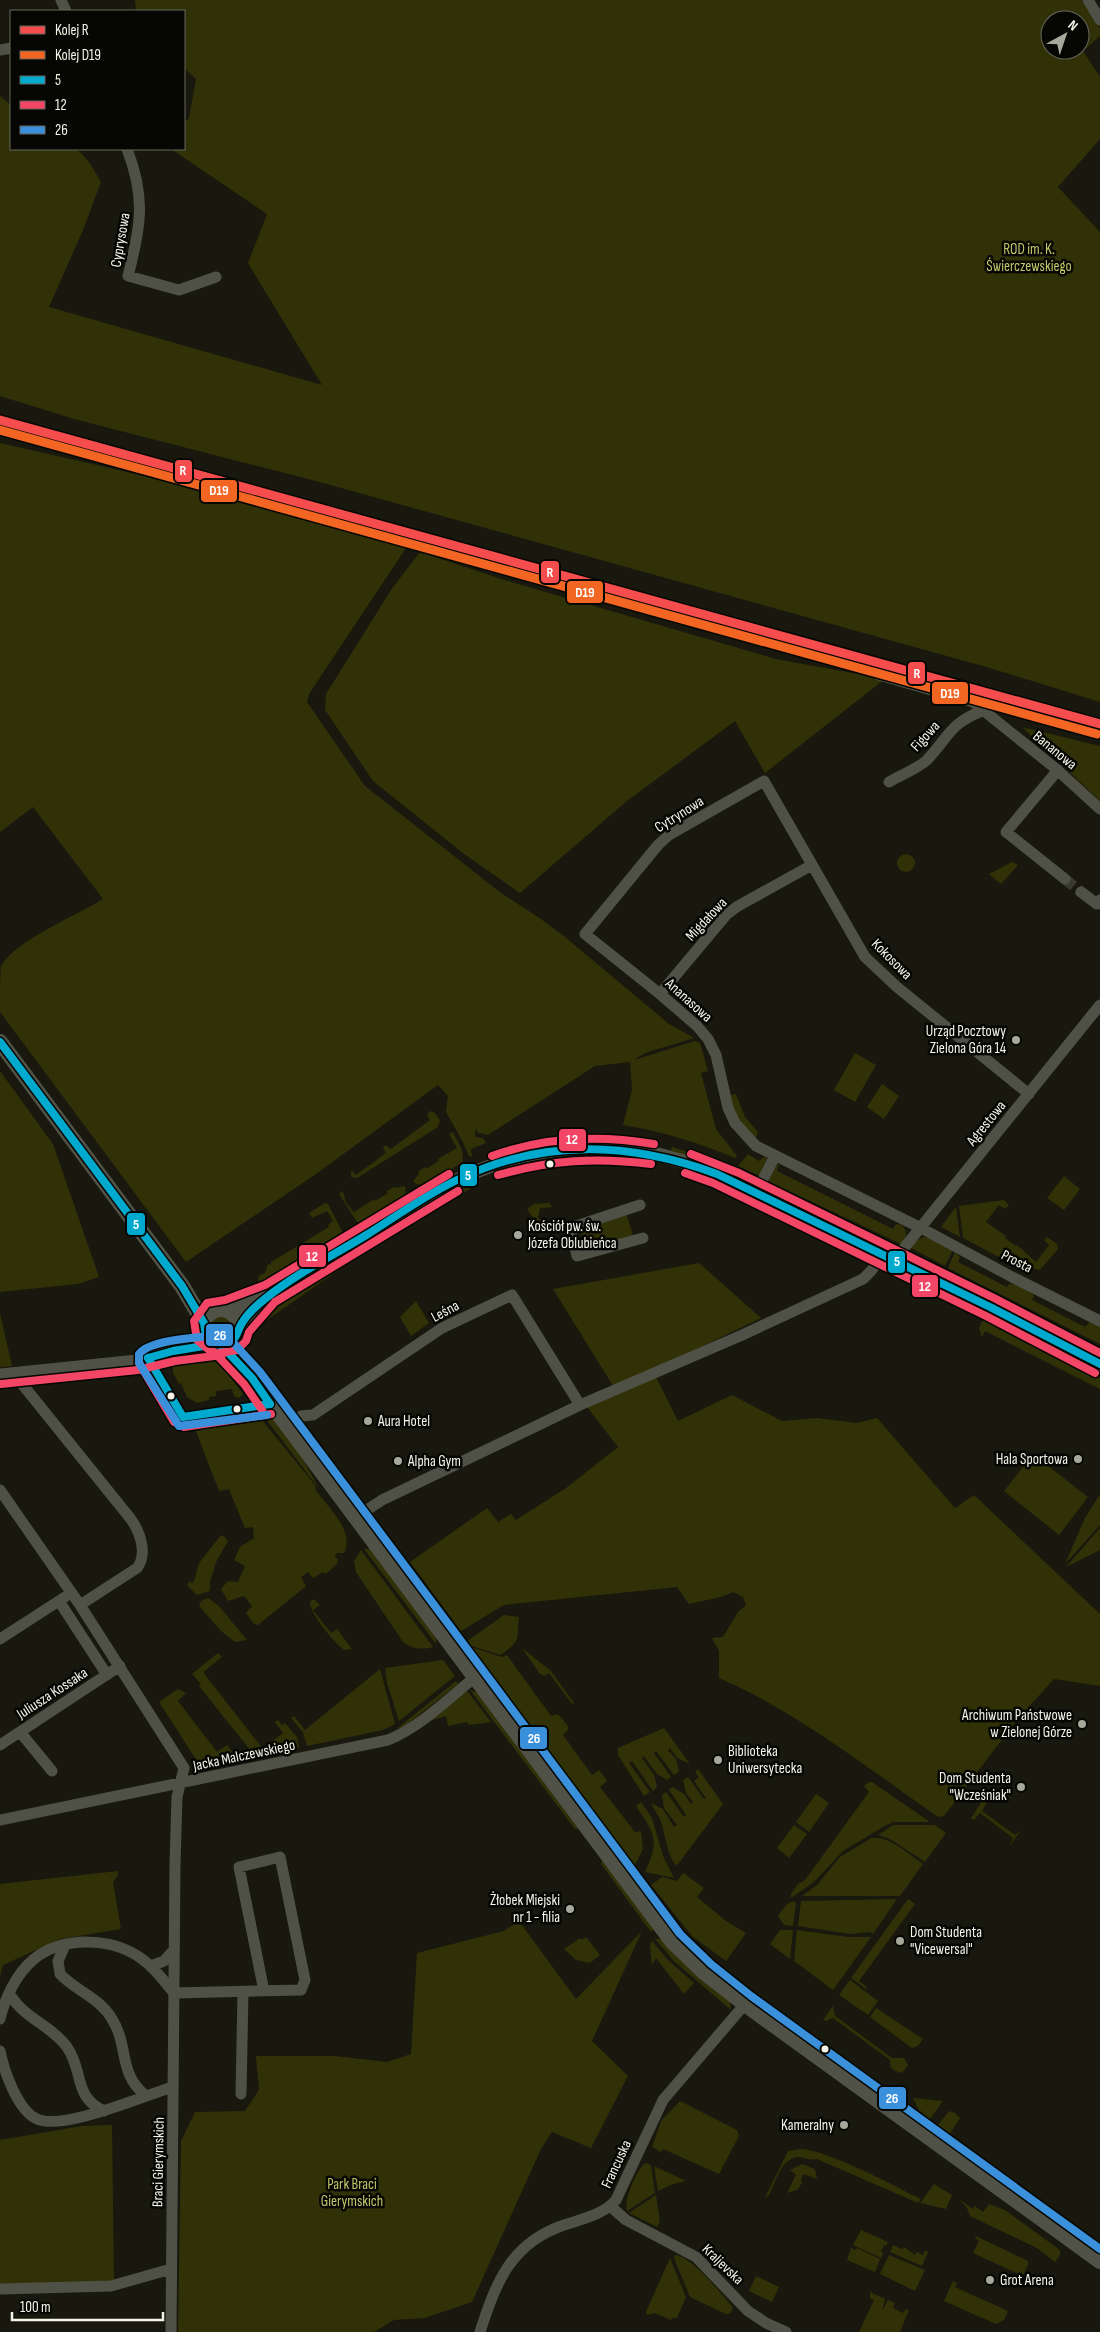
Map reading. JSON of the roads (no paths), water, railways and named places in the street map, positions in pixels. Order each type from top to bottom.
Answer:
[{"type":"main road","points":[[0,1042],[182,1286],[204,1327],[208,1339],[219,1344],[252,1378],[354,1518],[672,1942],[704,1972],[745,2004],[1100,2262]]},
{"type":"main road","points":[[182,1286],[236,1317],[252,1378]]},
{"type":"main road","points":[[204,1327],[208,1315],[222,1310]]},
{"type":"main road","points":[[219,1344],[231,1342],[239,1331]]},
{"type":"street","points":[[1088,0],[1100,20]]},
{"type":"street","name":"Cyprysowa","points":[[127,150],[136,172],[140,212],[139,235],[128,276],[179,290],[216,277]]},
{"type":"street","name":"Bananowa","points":[[879,675],[973,702],[1058,770],[1100,809]]},
{"type":"street","name":"Figowa","points":[[889,782],[926,761],[956,724],[967,716],[982,711]]},
{"type":"street","points":[[1058,770],[1006,832],[1065,879]]},
{"type":"street","name":"Kokosowa","points":[[764,781],[855,942],[869,961],[897,987],[1029,1094]]},
{"type":"street","name":"Cytrynowa","points":[[585,934],[658,844],[669,835],[764,781]]},
{"type":"street","name":"Migdałowa","points":[[660,994],[727,914],[812,865]]},
{"type":"street","points":[[1081,892],[1097,904],[1100,900]]},
{"type":"street","name":"Ananasowa","points":[[585,934],[660,994],[697,1026],[708,1039],[716,1055],[728,1108],[735,1124],[753,1144],[921,1228]]},
{"type":"street","name":"Agrestowa","points":[[897,1262],[904,1248],[1100,1005]]},
{"type":"street","points":[[222,1310],[270,1294],[457,1180],[495,1164],[539,1152],[596,1148],[643,1151],[698,1166],[883,1255],[1100,1364]]},
{"type":"street","points":[[756,1193],[775,1156]]},
{"type":"street","points":[[640,1205],[570,1228],[577,1256],[643,1238]]},
{"type":"street","name":"Prosta","points":[[921,1228],[1012,1277],[1100,1321]]},
{"type":"street","points":[[354,1518],[382,1500],[580,1404],[740,1336],[863,1279],[871,1272],[883,1255]]},
{"type":"street","points":[[239,1331],[270,1294]]},
{"type":"street","name":"Leśna","points":[[287,1427],[301,1416],[313,1415],[442,1328],[512,1295],[580,1404]]},
{"type":"street","points":[[173,1351],[204,1327]]},
{"type":"street","points":[[0,1374],[138,1360],[173,1351],[219,1344]]},
{"type":"street","points":[[14,1374],[130,1518],[139,1534],[142,1562],[136,1568],[80,1605]]},
{"type":"street","points":[[1,1492],[80,1605],[184,1768],[180,1784]]},
{"type":"street","points":[[0,1639],[72,1593]]},
{"type":"street","points":[[59,1601],[107,1675]]},
{"type":"street","name":"Juliusza Kossaka","points":[[0,1745],[120,1666]]},
{"type":"street","name":"Jacka Malczewskiego","points":[[0,1820],[388,1740],[402,1734],[422,1720],[474,1678]]},
{"type":"street","points":[[20,1732],[52,1771]]},
{"type":"street","name":"Braci Gierymskich","points":[[171,2332],[174,1950],[177,1797],[180,1784]]},
{"type":"street","points":[[0,2019],[9,1993],[32,1960],[44,1952],[65,1945],[99,1942],[115,1946],[142,1958],[174,1993],[243,1992],[301,1990],[305,1980],[280,1857],[238,1867],[264,1991]]},
{"type":"street","points":[[65,1945],[58,1961],[60,1974],[99,2003],[112,2018],[121,2039],[130,2078],[135,2087],[145,2095]]},
{"type":"street","points":[[151,1966],[164,1961],[174,1950]]},
{"type":"street","points":[[241,2094],[243,1992]]},
{"type":"street","points":[[9,1993],[16,2005],[51,2030],[68,2048],[78,2069],[86,2100],[104,2111]]},
{"type":"street","name":"Francuska","points":[[480,2332],[507,2268],[525,2245],[543,2233],[595,2214],[610,2206],[620,2193],[663,2100],[745,2004]]},
{"type":"street","points":[[0,2051],[6,2073],[21,2104],[28,2113],[38,2120],[50,2122],[104,2111],[145,2095],[173,2087]]},
{"type":"street","name":"Kraljevska","points":[[610,2206],[626,2220],[696,2257],[748,2311],[766,2323],[786,2332]]},
{"type":"street","points":[[0,2289],[111,2286],[172,2269]]},
{"type":"tunnel","points":[[1065,879],[1081,892]]},
{"type":"rail line","name":"R","points":[[0,420],[1100,724]]},
{"type":"rail line","name":"D19","points":[[0,430],[1097,734]]},
{"type":"place","name":"Urząd Pocztowy Zielona Góra 14","points":[[1016,1040]]},
{"type":"place","name":"Kościół pw. św. Józefa Oblubieńca","points":[[518,1235]]},
{"type":"place","name":"Aura Hotel","points":[[368,1421]]},
{"type":"place","name":"Hala Sportowa","points":[[1078,1459]]},
{"type":"place","name":"Alpha Gym","points":[[398,1461]]},
{"type":"place","name":"Archiwum Państwowe w Zielonej Górze","points":[[1082,1724]]},
{"type":"place","name":"Biblioteka Uniwersytecka","points":[[718,1760]]},
{"type":"place","name":"Dom Studenta \"Wcześniak\"","points":[[1021,1787]]},
{"type":"place","name":"Żłobek Miejski nr 1 - filia","points":[[570,1909]]},
{"type":"place","name":"Dom Studenta \"Vicewersal\"","points":[[900,1941]]},
{"type":"place","name":"Kameralny","points":[[844,2125]]},
{"type":"place","name":"Grot Arena","points":[[990,2280]]},
{"type":"park label","name":"ROD im. K. Świerczewskiego","points":[[1029,258]]},
{"type":"park label","name":"Park Braci Gierymskich","points":[[352,2192]]}]
